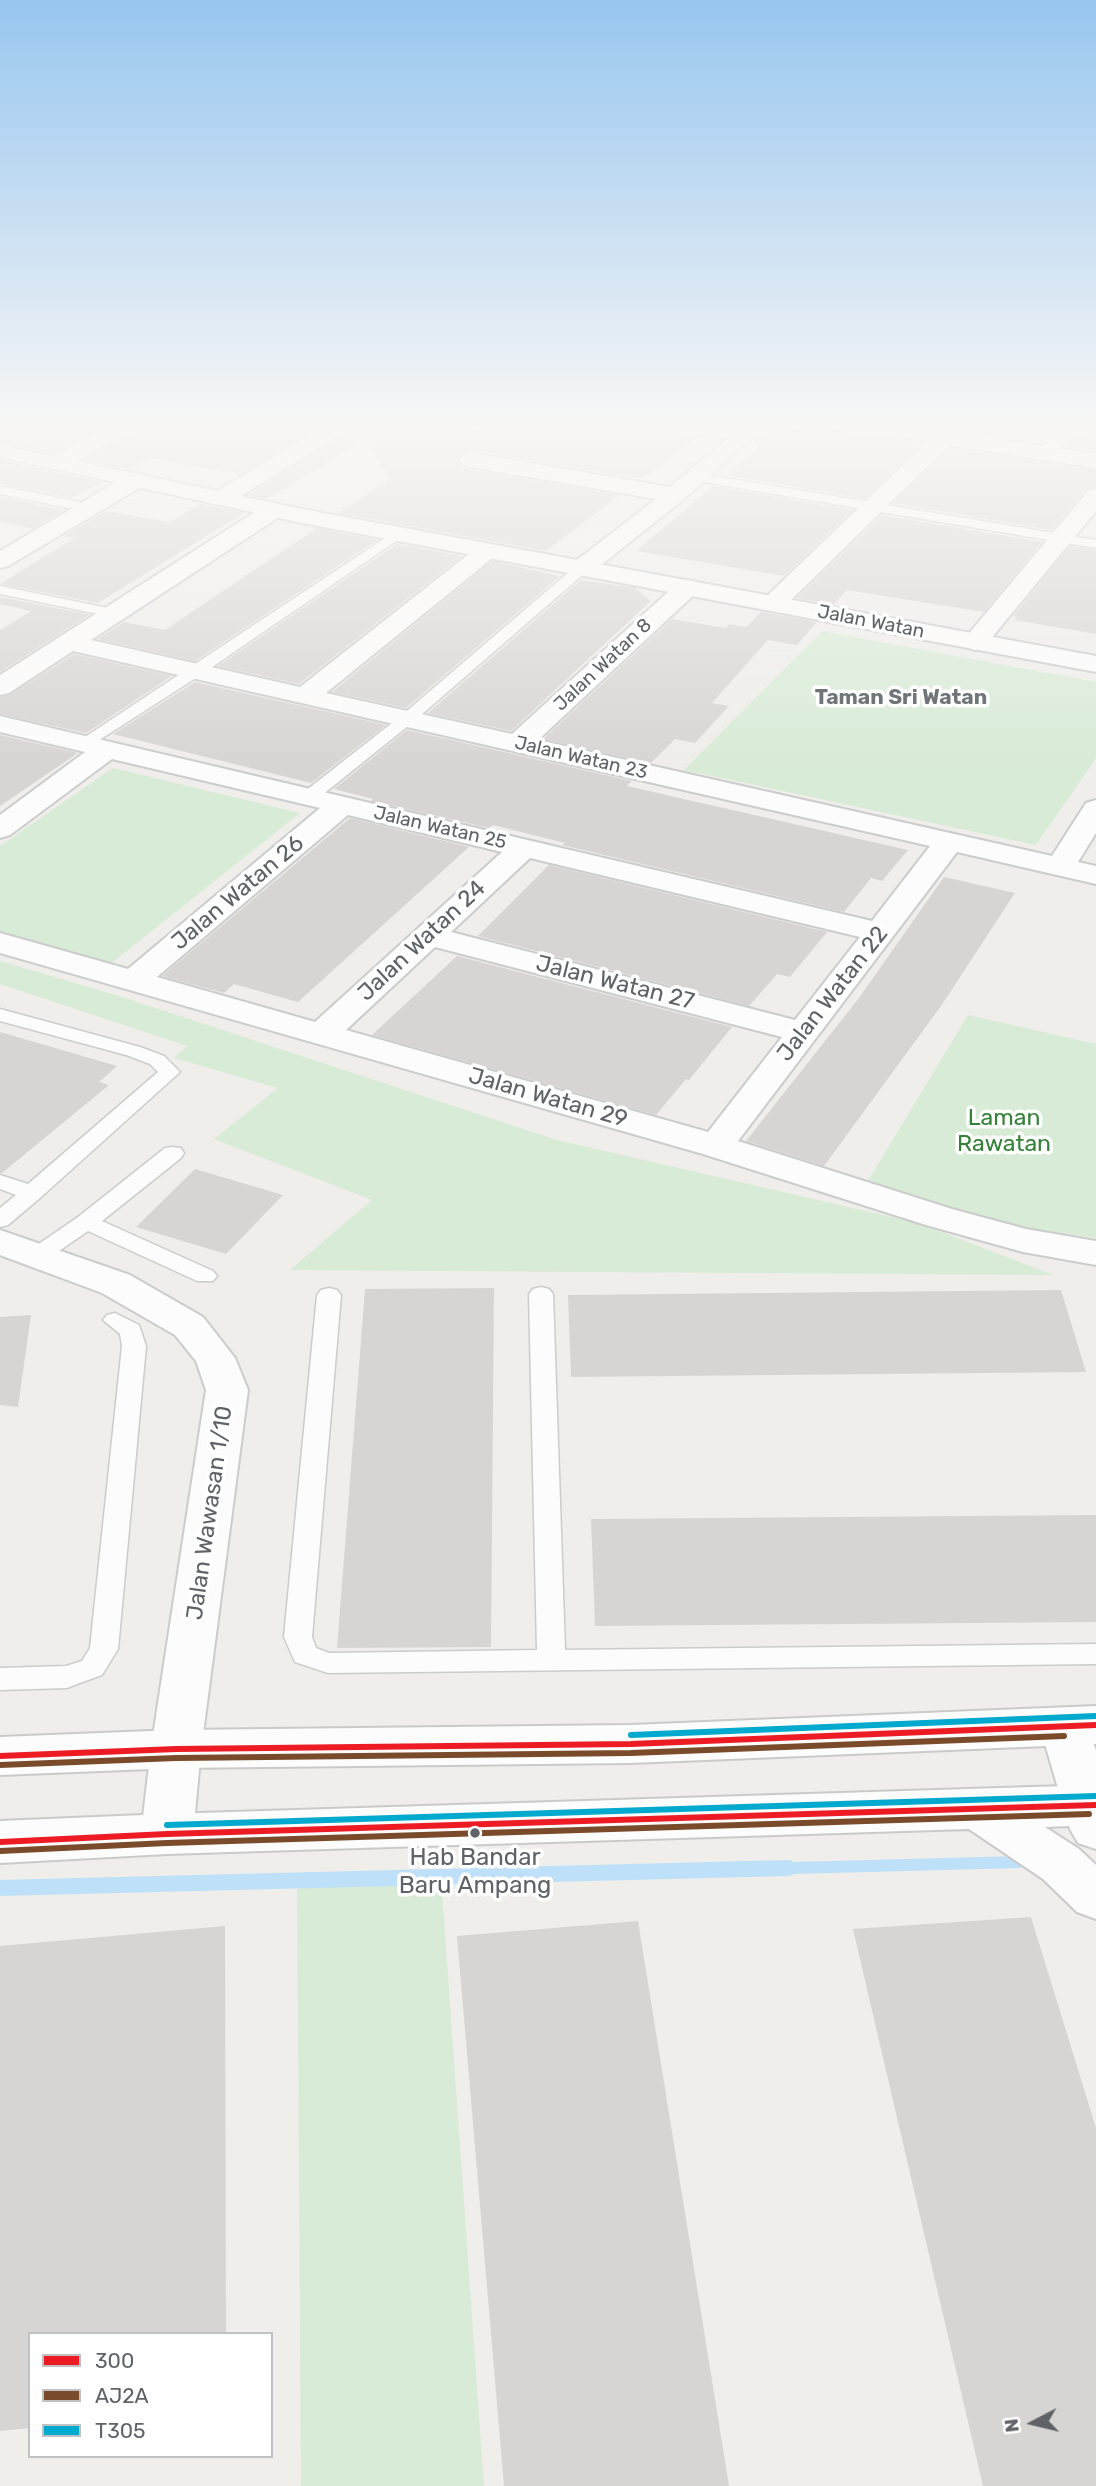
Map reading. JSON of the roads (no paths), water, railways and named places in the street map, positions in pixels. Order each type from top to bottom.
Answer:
[{"type":"street","points":[[21,539],[32,541]]},
{"type":"street","points":[[0,561],[35,539]]},
{"type":"street","points":[[0,687],[229,539]]},
{"type":"street","points":[[99,649],[267,539]]},
{"type":"street","name":"Jalan Watan","points":[[424,539],[1096,664]]},
{"type":"street","points":[[582,568],[619,539]]},
{"type":"street","points":[[774,603],[841,539]]},
{"type":"street","points":[[975,642],[1059,539]]},
{"type":"street","points":[[305,695],[487,551]]},
{"type":"street","name":"Jalan Watan 8","points":[[518,744],[688,587]]},
{"type":"street","name":"Jalan Watan 23","points":[[67,642],[1096,875]]},
{"type":"street","name":"Jalan Watan 25","points":[[0,724],[880,932]]},
{"type":"street","points":[[0,829],[96,746]]},
{"type":"street","name":"Jalan Watan 26","points":[[133,981],[342,805]]},
{"type":"street","points":[[1060,867],[1096,809]]},
{"type":"street","name":"Jalan Watan 22","points":[[716,1146],[949,842]]},
{"type":"street","name":"Jalan Watan 24","points":[[322,1034],[523,848]]},
{"type":"street","name":"Jalan Watan 27","points":[[427,935],[803,1032]]},
{"type":"street","name":"Jalan Watan 29","points":[[0,943],[716,1146],[939,1217],[1023,1240],[1096,1253]]},
{"type":"street","name":"Jalan Wawasan 1/10","points":[[19,1248],[116,1284],[189,1326],[215,1357],[227,1390],[176,1749],[167,1834]]},
{"type":"street","points":[[0,1756],[176,1749],[631,1744],[1080,1726],[1094,1813],[981,1810],[167,1834],[0,1842]]},
{"type":"street","points":[[981,1810],[1062,1864],[1096,1897]]},
{"type":"lane","points":[[96,746],[197,671],[390,539]]},
{"type":"lane","points":[[1066,539],[1096,544]]},
{"type":"lane","points":[[310,796],[407,719],[582,568]]},
{"type":"lane","points":[[0,590],[113,613]]},
{"type":"lane","points":[[0,1014],[133,1051],[157,1060],[170,1072],[0,1220]]},
{"type":"lane","points":[[19,1248],[86,1222],[173,1153]]},
{"type":"lane","points":[[0,1182],[32,1193]]},
{"type":"lane","points":[[86,1222],[205,1276]]},
{"type":"lane","points":[[541,1294],[551,1660]]},
{"type":"lane","points":[[329,1295],[298,1637],[305,1655],[328,1663],[1096,1654]]},
{"type":"lane","points":[[0,1679],[67,1677],[92,1668],[104,1649],[134,1346],[131,1330],[115,1320]]},
{"type":"waterway","points":[[719,1870],[1019,1862]]},
{"type":"waterway","points":[[0,1888],[788,1868]]},
{"type":"place","name":"Hab Bandar Baru Ampang","points":[[475,1833]]},
{"type":"district","name":"Taman Sri Watan","points":[[901,698]]},
{"type":"park label","name":"Laman Rawatan","points":[[1004,1131]]}]
